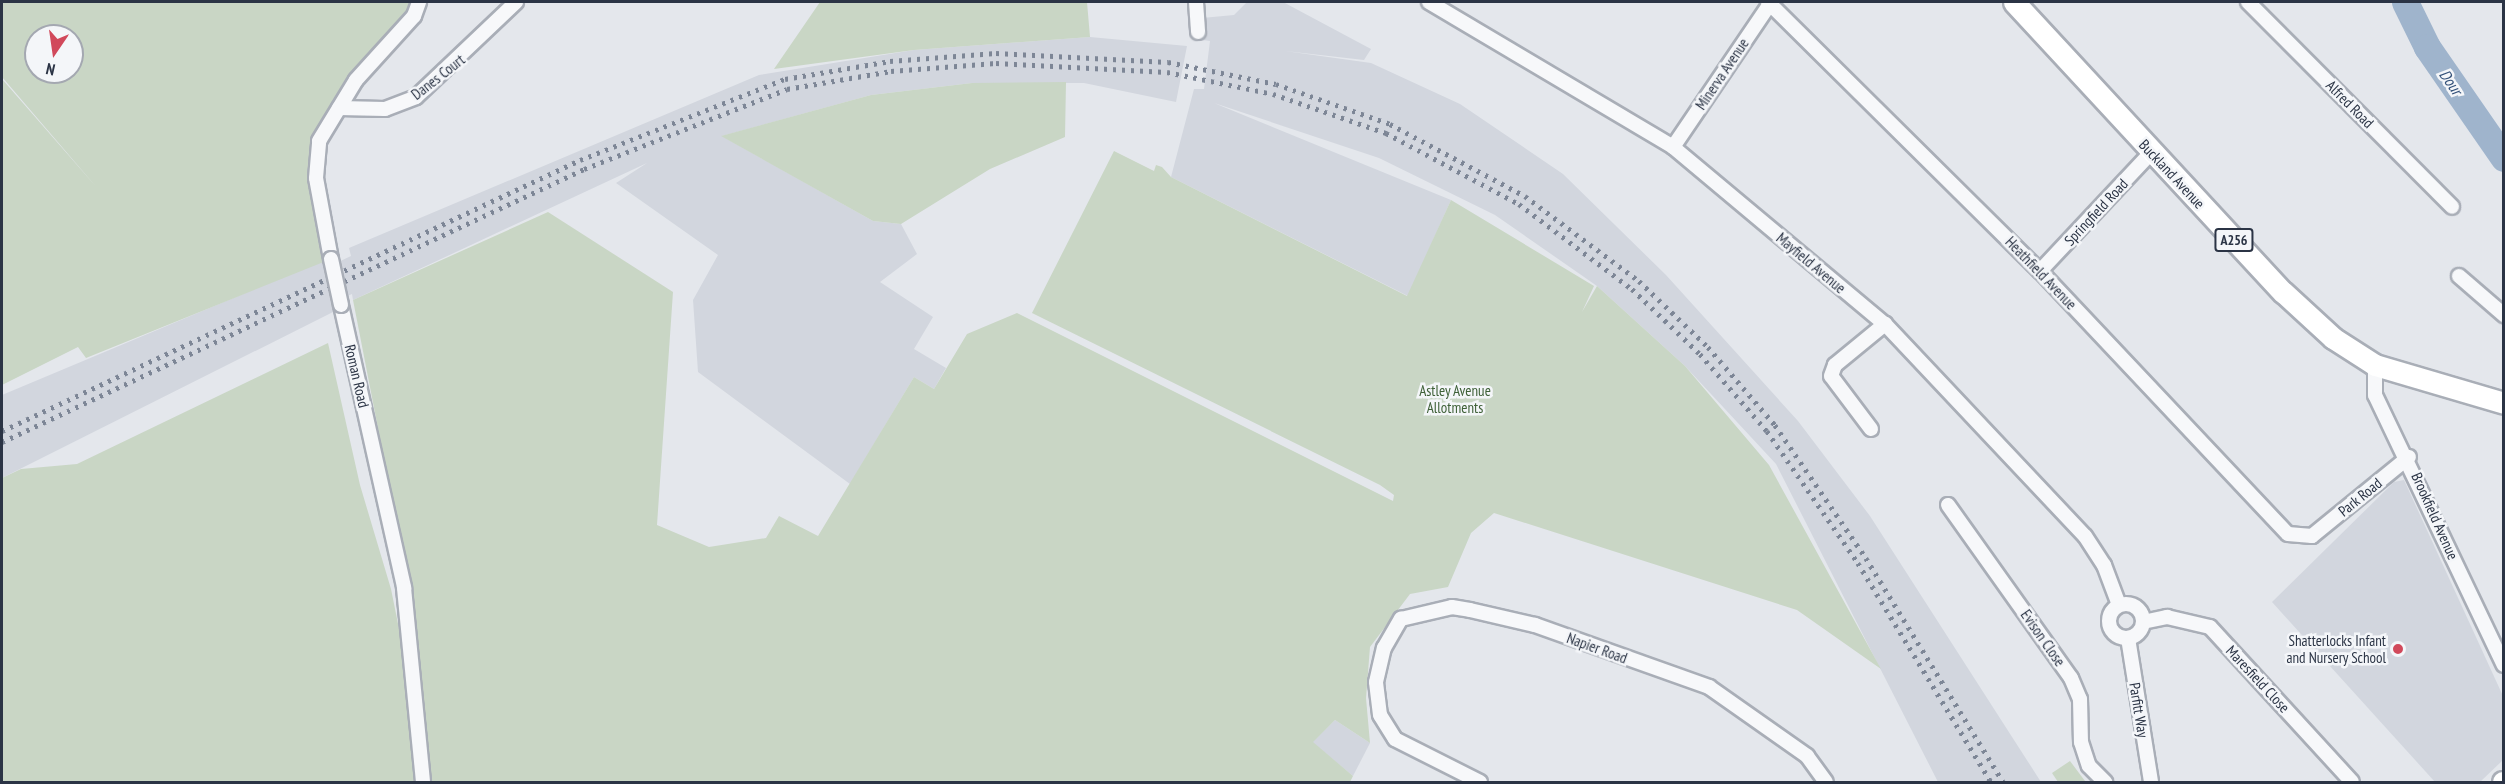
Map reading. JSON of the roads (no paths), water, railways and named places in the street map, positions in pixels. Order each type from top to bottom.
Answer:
[{"type":"main road","name":"Buckland Avenue","points":[[2014,2],[2151,153],[2283,292],[2333,338],[2375,365],[2504,403]]},
{"type":"street","name":"Roman Road","points":[[419,2],[414,16],[356,80],[319,141],[316,178],[331,259],[404,588],[423,783]]},
{"type":"street","name":"Danes Court","points":[[339,108],[385,109],[416,97],[516,2]]},
{"type":"street","points":[[1196,2],[1198,32]]},
{"type":"street","name":"Mayfield Avenue","points":[[1429,2],[1673,147],[1885,324],[2085,536],[2104,565],[2119,605]]},
{"type":"street","name":"Minerva Avenue","points":[[1673,147],[1770,2]]},
{"type":"street","name":"Heathfield Avenue","points":[[1770,2],[2040,271],[2246,494],[2288,534],[2312,536]]},
{"type":"street","name":"Alfred Road","points":[[2248,2],[2452,207]]},
{"type":"street","name":"Springfield Road","points":[[2040,271],[2151,153]]},
{"type":"street","points":[[2460,276],[2504,315]]},
{"type":"street","points":[[1872,429],[1831,376],[1835,365],[1885,324]]},
{"type":"street","name":"Brookfield Avenue","points":[[2375,365],[2375,394],[2409,457],[2504,665]]},
{"type":"street","name":"Park Road","points":[[2312,536],[2409,457]]},
{"type":"street","name":"Evison Close","points":[[1948,505],[2071,678],[2080,699],[2086,758],[2105,783]]},
{"type":"street","points":[[2119,605],[2137,608],[2143,622],[2128,638],[2110,627],[2110,615],[2119,605]]},
{"type":"street","name":"Napier Road","points":[[1480,783],[1395,739],[1380,715],[1376,682],[1384,648],[1401,619],[1452,607],[1470,610],[1535,625],[1709,687],[1807,756],[1826,783]]},
{"type":"street","name":"Maresfield Close","points":[[2143,622],[2167,617],[2210,627],[2352,783]]},
{"type":"street","name":"Parfitt Way","points":[[2128,638],[2150,782]]},
{"type":"waterway","name":"Dour","points":[[2405,2],[2427,47],[2504,158]]},
{"type":"railway","points":[[2,431],[580,160],[785,79],[890,61],[996,53],[1168,62],[1276,84],[1390,124],[1525,196],[1639,281],[1708,347],[1775,425],[1866,558],[2003,782]]},
{"type":"railway","points":[[2,442],[584,169],[787,89],[891,71],[996,63],[1167,72],[1273,94],[1386,133],[1519,204],[1632,289],[1700,354],[1767,431],[1858,563],[1991,782]]},
{"type":"place","name":"Shatterlocks Infant and Nursery School","points":[[2398,649]]},
{"type":"park label","name":"Astley Avenue Allotments","points":[[1455,398]]}]
